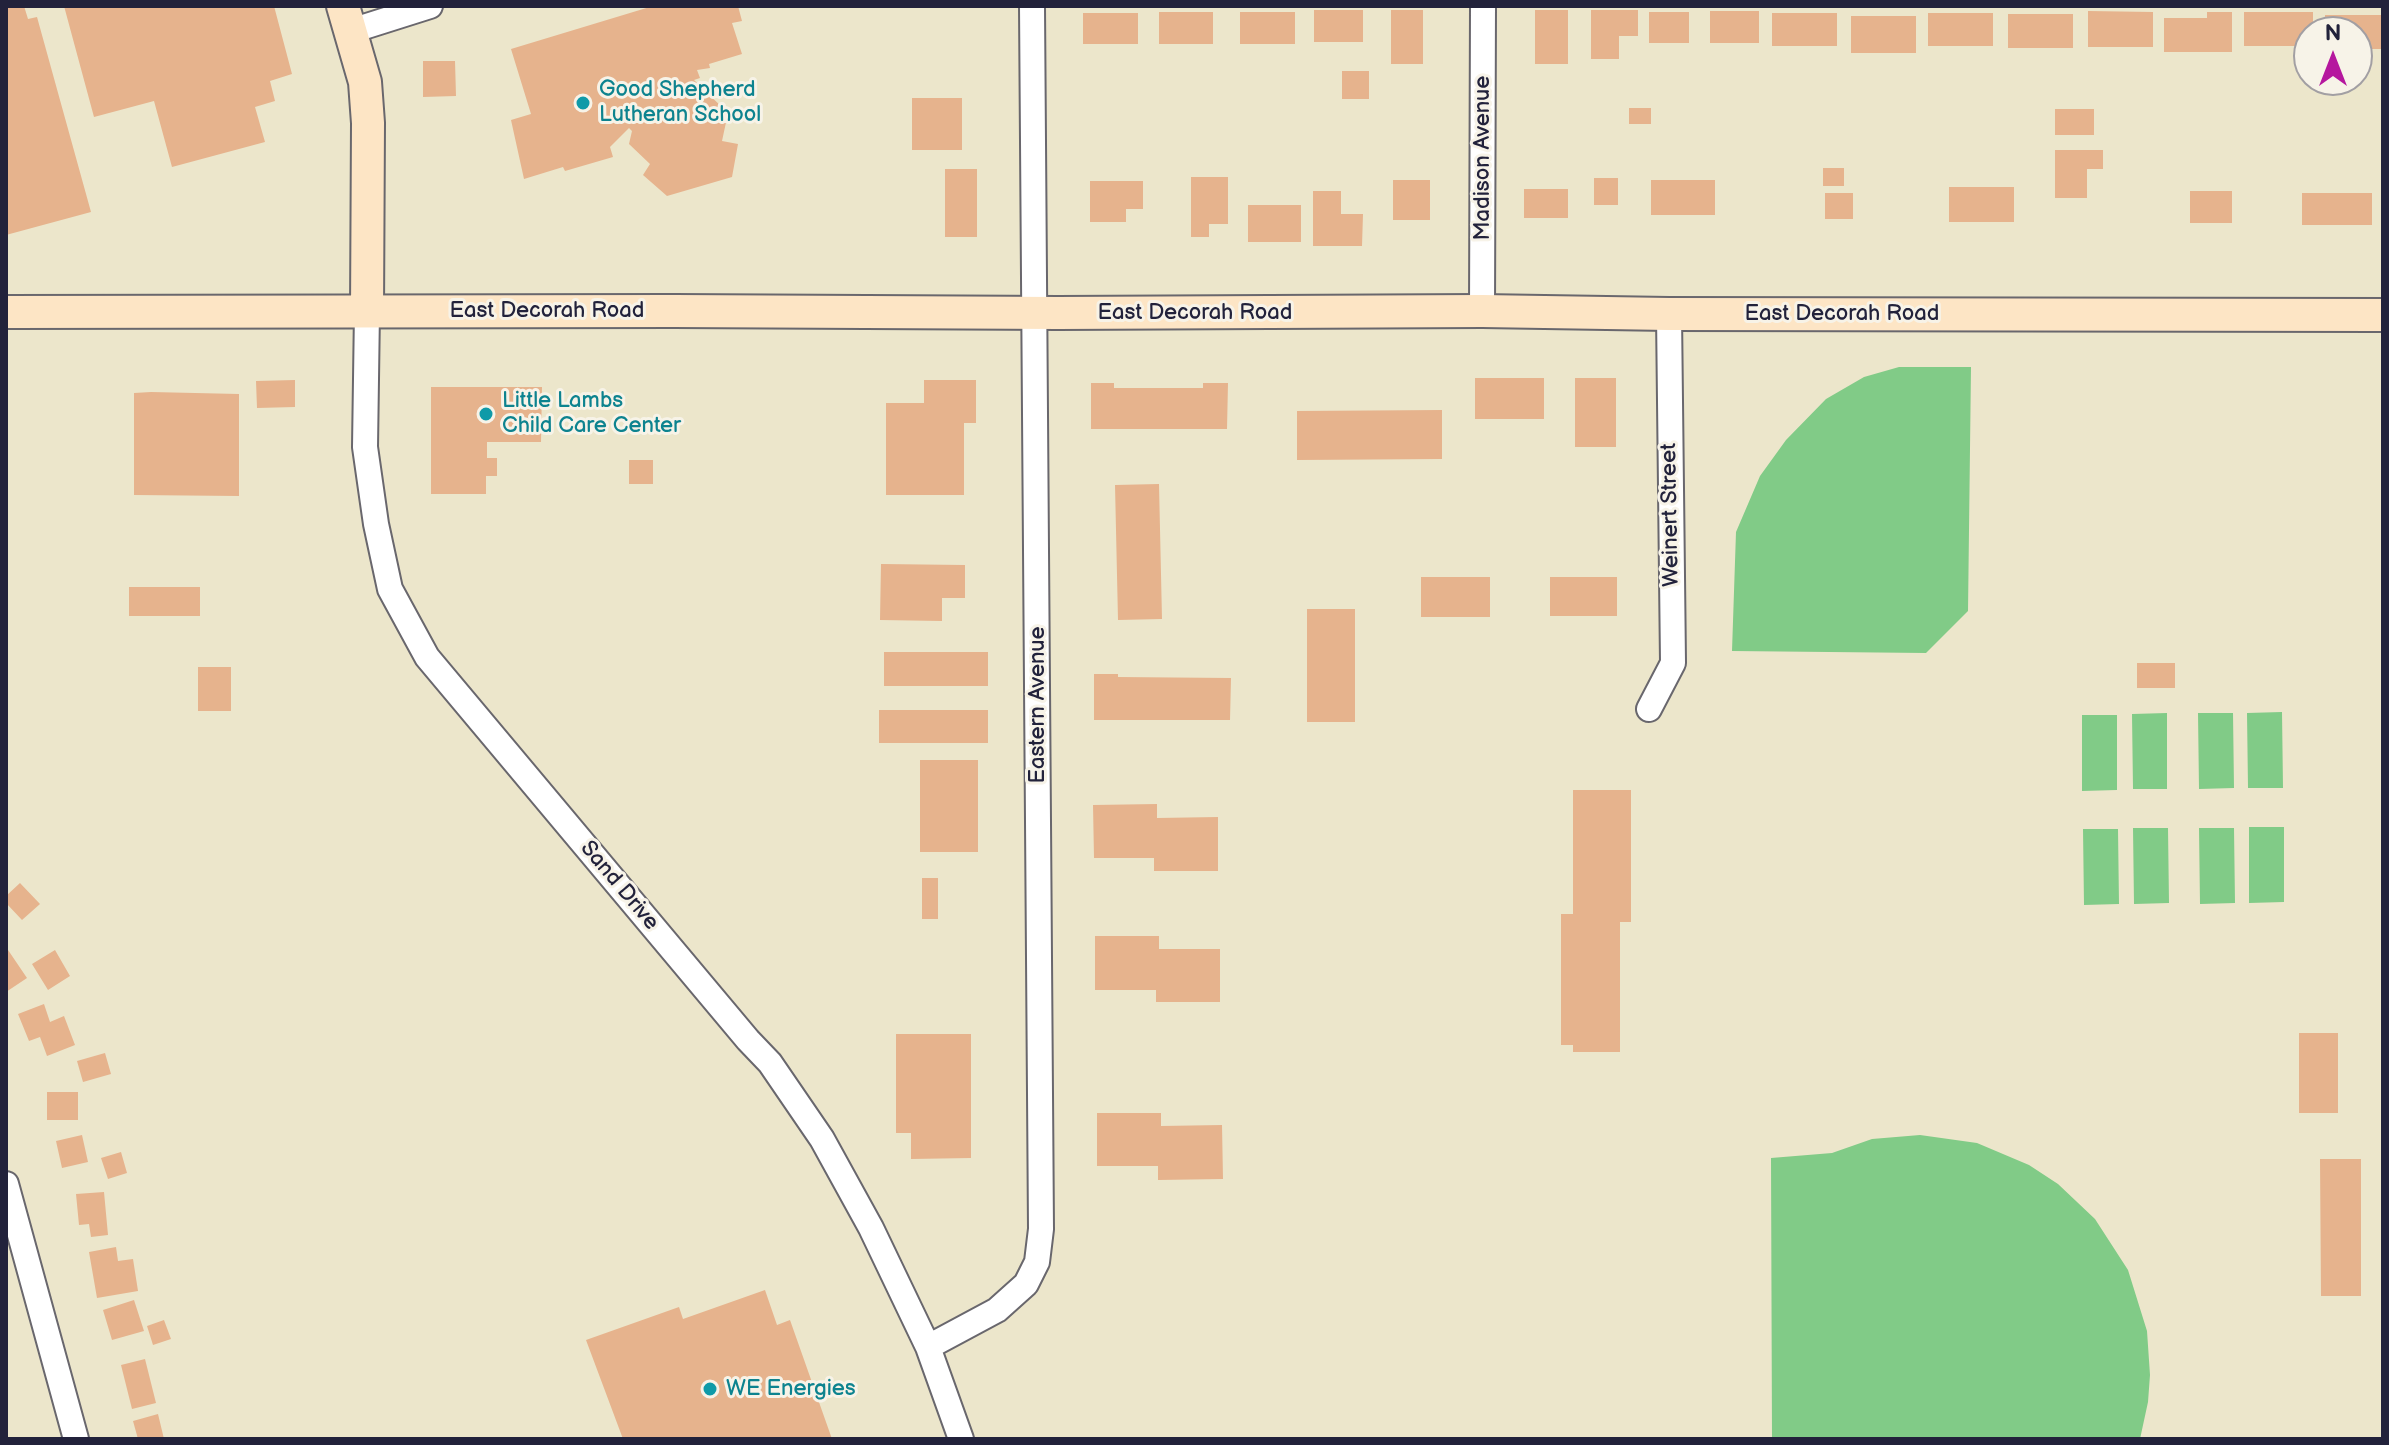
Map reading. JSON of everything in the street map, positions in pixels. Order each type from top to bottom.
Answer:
[{"type":"street","points":[[367,311],[368,123],[365,82],[347,18],[430,6]]},
{"type":"street","name":"Eastern Avenue","points":[[928,1347],[997,1310],[1026,1284],[1037,1262],[1041,1229],[1032,6]]},
{"type":"street","name":"Madison Avenue","points":[[1482,311],[1483,6]]},
{"type":"street","name":"Sand Drive","points":[[367,311],[365,447],[376,524],[390,589],[427,657],[770,1063],[822,1139],[871,1228],[928,1347],[961,1439]]},
{"type":"street","name":"East Decorah Road","points":[[6,312],[1482,311],[2383,315]]},
{"type":"street","name":"Weinert Street","points":[[1649,709],[1673,663],[1669,314]]},
{"type":"street","points":[[6,1184],[76,1439]]},
{"type":"green space","points":[[1899,367],[1971,367],[1968,611],[1926,653],[1732,651],[1736,532],[1760,476],[1786,440],[1826,399],[1864,377]]},
{"type":"green space","points":[[2282,712],[2283,788],[2248,788],[2247,713]]},
{"type":"green space","points":[[2167,713],[2167,789],[2133,789],[2132,714]]},
{"type":"green space","points":[[2198,713],[2233,713],[2234,788],[2199,789]]},
{"type":"green space","points":[[2082,715],[2117,715],[2117,790],[2082,791]]},
{"type":"green space","points":[[2249,827],[2284,827],[2284,902],[2249,903]]},
{"type":"green space","points":[[2133,828],[2168,828],[2169,903],[2134,904]]},
{"type":"green space","points":[[2199,828],[2234,828],[2235,903],[2200,904]]},
{"type":"green space","points":[[2083,829],[2118,829],[2119,904],[2084,905]]},
{"type":"green space","points":[[1920,1135],[1977,1143],[2029,1165],[2058,1184],[2095,1219],[2128,1270],[2147,1331],[2150,1375],[2140,1439],[1772,1439],[1771,1158],[1832,1153],[1872,1139]]},
{"type":"building","points":[[6,6],[24,6],[28,19],[37,17],[91,212],[6,235]]},
{"type":"building","points":[[64,6],[274,6],[292,74],[270,81],[275,101],[255,107],[265,142],[172,167],[154,101],[94,117]]},
{"type":"building","name":"Good Shepherd Lutheran School","points":[[653,6],[738,6],[742,21],[732,23],[742,54],[709,64],[710,68],[697,70],[700,78],[694,80],[728,113],[722,141],[738,144],[732,177],[667,196],[643,175],[650,164],[629,144],[632,131],[629,128],[610,147],[613,157],[524,179],[511,120],[531,114],[511,49]]},
{"type":"building","points":[[1314,10],[1363,10],[1363,42],[1314,42]]},
{"type":"building","points":[[1391,10],[1423,10],[1423,64],[1391,64]]},
{"type":"building","points":[[1535,10],[1568,10],[1568,64],[1535,64]]},
{"type":"building","points":[[1591,10],[1638,10],[1638,36],[1619,36],[1619,59],[1591,59]]},
{"type":"building","points":[[1710,11],[1759,11],[1759,43],[1710,43]]},
{"type":"building","points":[[2088,11],[2153,12],[2153,47],[2088,47]]},
{"type":"building","points":[[1159,12],[1213,12],[1213,44],[1159,44]]},
{"type":"building","points":[[1240,12],[1295,12],[1295,44],[1240,44]]},
{"type":"building","points":[[1649,12],[1689,12],[1689,43],[1649,43]]},
{"type":"building","points":[[2207,12],[2232,12],[2232,52],[2164,52],[2164,18],[2207,18]]},
{"type":"building","points":[[2244,12],[2313,12],[2313,16],[2293,16],[2293,46],[2244,46]]},
{"type":"building","points":[[1083,13],[1138,13],[1138,44],[1083,44]]},
{"type":"building","points":[[1772,13],[1837,13],[1837,46],[1772,46]]},
{"type":"building","points":[[1928,13],[1993,13],[1993,46],[1928,46]]},
{"type":"building","points":[[2008,14],[2073,14],[2073,48],[2008,48]]},
{"type":"building","points":[[2383,15],[2383,49],[2373,49],[2373,16],[2325,16]]},
{"type":"building","points":[[1851,16],[1916,16],[1916,53],[1851,53]]},
{"type":"building","points":[[423,61],[455,61],[456,96],[423,97]]},
{"type":"building","points":[[1342,71],[1369,71],[1369,99],[1342,99]]},
{"type":"building","points":[[912,98],[962,98],[962,150],[912,150]]},
{"type":"building","points":[[1629,108],[1651,108],[1651,124],[1629,124]]},
{"type":"building","points":[[2055,109],[2094,109],[2094,135],[2055,135]]},
{"type":"building","points":[[2055,150],[2103,150],[2103,169],[2087,169],[2087,198],[2055,198]]},
{"type":"building","points":[[1823,168],[1844,168],[1844,186],[1823,186]]},
{"type":"building","points":[[945,169],[977,169],[977,237],[945,237]]},
{"type":"building","points":[[1191,177],[1228,177],[1228,224],[1209,224],[1209,237],[1191,237]]},
{"type":"building","points":[[1594,178],[1618,178],[1618,205],[1594,205]]},
{"type":"building","points":[[1393,180],[1430,180],[1430,220],[1393,220]]},
{"type":"building","points":[[1651,180],[1715,180],[1715,215],[1651,215]]},
{"type":"building","points":[[1090,181],[1143,181],[1143,209],[1126,209],[1126,222],[1090,222]]},
{"type":"building","points":[[1949,187],[2014,187],[2014,222],[1949,222]]},
{"type":"building","points":[[1524,189],[1568,189],[1568,218],[1524,218]]},
{"type":"building","points":[[1313,191],[1341,191],[1341,214],[1363,214],[1362,246],[1313,246]]},
{"type":"building","points":[[2190,191],[2232,191],[2232,223],[2190,223]]},
{"type":"building","points":[[1825,193],[1853,193],[1853,219],[1825,219]]},
{"type":"building","points":[[2302,193],[2372,193],[2372,225],[2302,225]]},
{"type":"building","points":[[1248,205],[1301,205],[1301,242],[1248,242]]},
{"type":"building","points":[[1475,378],[1544,378],[1544,419],[1475,419]]},
{"type":"building","points":[[1575,378],[1616,378],[1616,447],[1575,447]]},
{"type":"building","points":[[295,380],[295,407],[257,408],[256,381]]},
{"type":"building","points":[[924,380],[976,380],[976,423],[964,423],[964,495],[886,495],[886,403],[924,403]]},
{"type":"building","points":[[1091,383],[1114,383],[1114,388],[1203,388],[1203,383],[1228,383],[1227,429],[1091,429]]},
{"type":"building","name":"Little Lambs Child Care Center","points":[[431,387],[542,387],[541,442],[487,442],[487,458],[497,458],[497,476],[486,476],[486,494],[431,494]]},
{"type":"building","points":[[134,393],[239,394],[239,496],[134,495]]},
{"type":"building","points":[[1442,410],[1442,459],[1297,460],[1297,411]]},
{"type":"building","points":[[629,460],[653,460],[653,484],[629,484]]},
{"type":"building","points":[[1159,484],[1162,619],[1118,620],[1115,485]]},
{"type":"building","points":[[881,564],[965,565],[965,598],[942,598],[942,621],[880,620]]},
{"type":"building","points":[[1421,577],[1490,577],[1490,617],[1421,617]]},
{"type":"building","points":[[1550,577],[1617,577],[1617,616],[1550,616]]},
{"type":"building","points":[[129,587],[200,587],[200,616],[129,616]]},
{"type":"building","points":[[1307,609],[1355,609],[1355,722],[1307,722]]},
{"type":"building","points":[[884,652],[988,652],[988,686],[884,686]]},
{"type":"building","points":[[2137,663],[2175,663],[2175,688],[2137,688]]},
{"type":"building","points":[[198,667],[231,667],[231,711],[198,711]]},
{"type":"building","points":[[1094,674],[1231,678],[1230,720],[1094,720]]},
{"type":"building","points":[[879,710],[988,710],[988,743],[879,743]]},
{"type":"building","points":[[920,760],[978,760],[978,852],[920,852]]},
{"type":"building","points":[[1573,790],[1631,790],[1631,922],[1620,922],[1620,1052],[1573,1052],[1573,1045],[1561,1045],[1561,914],[1573,914]]},
{"type":"building","points":[[1157,804],[1157,818],[1218,817],[1218,871],[1154,871],[1154,858],[1094,858],[1093,805]]},
{"type":"building","points":[[922,878],[938,878],[938,919],[922,919]]},
{"type":"building","points":[[20,883],[40,904],[22,920],[6,903],[6,896]]},
{"type":"building","points":[[1095,936],[1159,936],[1159,949],[1220,949],[1220,1002],[1156,1002],[1156,990],[1095,990]]},
{"type":"building","points":[[6,947],[27,978],[6,992]]},
{"type":"building","points":[[55,950],[70,976],[48,990],[32,964]]},
{"type":"building","points":[[44,1004],[50,1022],[64,1016],[75,1045],[47,1056],[40,1037],[29,1041],[18,1014]]},
{"type":"building","points":[[2299,1033],[2338,1033],[2338,1113],[2299,1113]]},
{"type":"building","points":[[896,1034],[971,1034],[971,1158],[911,1159],[911,1133],[896,1133]]},
{"type":"building","points":[[105,1053],[111,1074],[83,1082],[77,1061]]},
{"type":"building","points":[[47,1092],[78,1092],[78,1120],[47,1120]]},
{"type":"building","points":[[1097,1113],[1161,1113],[1161,1126],[1222,1125],[1223,1179],[1158,1180],[1158,1166],[1097,1166]]},
{"type":"building","points":[[82,1135],[88,1162],[62,1168],[56,1141]]},
{"type":"building","points":[[121,1152],[127,1173],[108,1179],[101,1158]]},
{"type":"building","points":[[2320,1159],[2361,1159],[2361,1296],[2321,1296]]},
{"type":"building","points":[[104,1192],[108,1235],[91,1237],[89,1224],[79,1225],[76,1194]]},
{"type":"building","points":[[116,1247],[118,1261],[133,1259],[138,1291],[97,1298],[89,1252]]},
{"type":"building","name":"WE Energies","points":[[765,1290],[777,1325],[790,1320],[832,1439],[623,1439],[586,1340],[679,1307],[683,1319]]},
{"type":"building","points":[[134,1300],[144,1331],[112,1340],[103,1310]]},
{"type":"building","points":[[164,1320],[171,1339],[153,1345],[147,1326]]},
{"type":"building","points":[[145,1359],[156,1403],[132,1409],[121,1365]]},
{"type":"building","points":[[158,1414],[164,1439],[138,1439],[133,1421]]},
{"type":"place","name":"Good Shepherd Lutheran School","points":[[583,103]]},
{"type":"place","name":"Little Lambs Child Care Center","points":[[486,414]]},
{"type":"place","name":"WE Energies","points":[[710,1389]]}]
